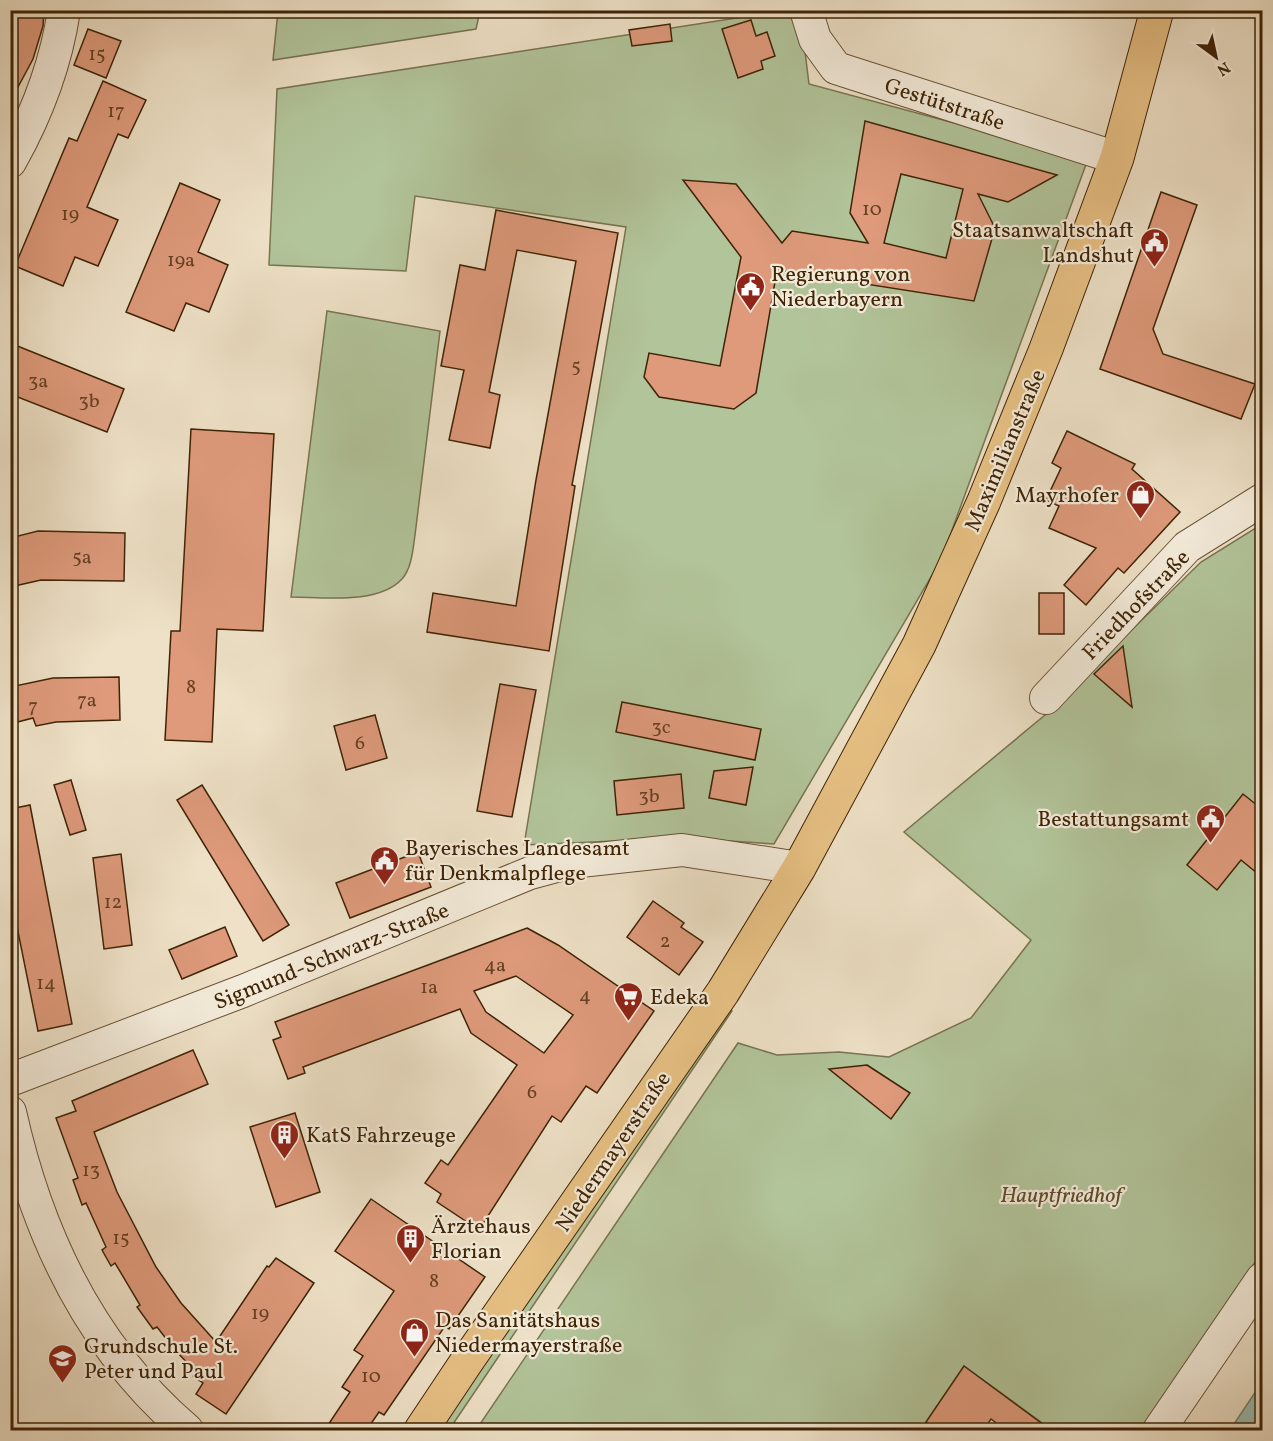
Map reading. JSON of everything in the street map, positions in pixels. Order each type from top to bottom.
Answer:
[{"type":"main road","name":"Maximilianstraße","points":[[799,868],[919,645],[984,501],[1046,349],[1117,158],[1157,10]]},
{"type":"main road","name":"Niedermayerstraße","points":[[421,1431],[479,1343],[723,992],[799,868]]},
{"type":"street","points":[[10,162],[27,131],[46,85],[60,38],[64,10]]},
{"type":"street","name":"Gestütstraße","points":[[806,10],[815,39],[836,68],[1117,158]]},
{"type":"street","name":"Friedhofstraße","points":[[1046,698],[1187,547],[1263,500]]},
{"type":"street","name":"Sigmund-Schwarz-Straße","points":[[10,1080],[253,987],[530,873],[561,865],[682,850],[799,868]]},
{"type":"street","points":[[10,1112],[35,1200],[69,1281],[107,1345],[151,1395],[187,1431]]},
{"type":"street","points":[[1159,1431],[1263,1279]]},
{"type":"green space","points":[[278,10],[480,11],[476,29],[273,60]]},
{"type":"green space","points":[[782,11],[800,11],[809,84],[1088,159],[941,560],[774,844],[684,838],[524,845],[626,227],[415,196],[406,271],[269,265],[277,89]]},
{"type":"green space","points":[[327,311],[440,331],[415,535],[408,569],[402,579],[392,587],[379,593],[350,598],[291,597]]},
{"type":"green space","name":"Hauptfriedhof","points":[[1262,524],[1262,1252],[1141,1430],[1052,1430],[964,1366],[926,1422],[937,1430],[476,1430],[738,1043],[777,1055],[839,1052],[889,1057],[971,1018],[1031,940],[904,832],[1045,715],[1201,562]]},
{"type":"green space","points":[[728,1008],[732,1011],[449,1430],[439,1430]]},
{"type":"water","points":[[1262,1382],[1262,1430],[1230,1430]]},
{"type":"building","points":[[10,10],[44,10],[43,26],[33,59],[10,102]]},
{"type":"building","points":[[751,20],[756,36],[767,32],[775,56],[761,61],[763,69],[738,78],[722,29]]},
{"type":"building","points":[[670,24],[672,41],[632,46],[629,30]]},
{"type":"building","points":[[88,29],[121,41],[106,78],[74,65]]},
{"type":"building","points":[[103,81],[146,100],[128,138],[118,134],[87,207],[118,220],[98,266],[75,257],[63,286],[15,266],[69,138],[77,141]]},
{"type":"building","points":[[865,121],[1057,175],[1008,202],[978,194],[995,228],[974,301],[777,270],[756,393],[734,409],[659,397],[644,377],[649,353],[720,366],[741,257],[683,180],[736,184],[782,243],[792,231],[868,243],[850,213]],"holes":[[[901,174],[963,189],[946,258],[884,243]]]},
{"type":"building","points":[[180,183],[220,200],[198,252],[228,265],[209,312],[186,303],[174,331],[126,312]]},
{"type":"building","name":"Staatsanwaltschaft Landshut","points":[[1161,192],[1197,205],[1153,329],[1163,354],[1255,384],[1241,419],[1100,369]]},
{"type":"building","points":[[496,210],[618,233],[572,485],[575,486],[549,651],[427,632],[433,593],[516,606],[536,480],[576,261],[517,250],[489,392],[500,395],[490,448],[449,440],[464,370],[441,366],[460,265],[485,270]]},
{"type":"building","points":[[10,343],[124,389],[107,432],[10,394]]},
{"type":"building","points":[[191,429],[274,434],[263,631],[217,629],[212,742],[165,740],[171,631],[180,631]]},
{"type":"building","points":[[1067,431],[1135,464],[1132,469],[1180,512],[1124,573],[1118,568],[1086,605],[1064,585],[1096,548],[1049,528],[1059,506],[1046,500],[1061,468],[1052,463]]},
{"type":"building","points":[[38,531],[125,533],[124,581],[41,580],[10,587],[10,538]]},
{"type":"building","points":[[1039,593],[1064,593],[1064,634],[1039,634]]},
{"type":"building","points":[[1123,646],[1132,707],[1094,674]]},
{"type":"building","points":[[119,677],[120,720],[56,722],[36,726],[33,718],[10,724],[10,687],[53,678]]},
{"type":"building","points":[[500,684],[536,690],[512,817],[477,811]]},
{"type":"building","points":[[622,702],[761,729],[755,760],[616,732]]},
{"type":"building","points":[[375,715],[387,758],[346,770],[334,726]]},
{"type":"building","points":[[753,767],[746,805],[709,798],[714,771]]},
{"type":"building","points":[[681,774],[684,808],[617,815],[614,781]]},
{"type":"building","points":[[71,780],[86,830],[70,835],[54,785]]},
{"type":"building","points":[[202,785],[289,925],[263,941],[177,800]]},
{"type":"building","points":[[1243,794],[1263,810],[1263,878],[1241,860],[1217,890],[1187,865]]},
{"type":"building","points":[[30,805],[72,1024],[38,1031],[10,892],[10,809]]},
{"type":"building","name":"Bayerisches Landesamt für Denkmalpflege","points":[[418,852],[431,887],[350,918],[336,883]]},
{"type":"building","points":[[121,854],[132,945],[104,949],[93,858]]},
{"type":"building","points":[[653,901],[684,923],[681,927],[703,942],[679,975],[627,937]]},
{"type":"building","points":[[225,927],[237,956],[182,979],[169,950]]},
{"type":"building","points":[[527,928],[558,945],[654,1011],[597,1093],[586,1086],[561,1122],[552,1116],[479,1230],[437,1202],[441,1194],[425,1183],[441,1160],[448,1165],[517,1065],[471,1033],[460,1009],[303,1067],[305,1073],[288,1079],[273,1040],[281,1037],[275,1022]],"holes":[[[516,976],[573,1015],[544,1053],[486,1012],[474,991]]]},
{"type":"building","points":[[193,1050],[208,1084],[94,1132],[117,1192],[156,1267],[181,1303],[216,1342],[267,1266],[269,1267],[276,1258],[314,1283],[226,1414],[196,1394],[203,1383],[193,1376],[196,1372],[157,1327],[153,1329],[137,1307],[140,1305],[115,1263],[111,1266],[102,1250],[106,1247],[86,1203],[82,1205],[73,1180],[78,1178],[56,1118],[76,1111],[72,1101]]},
{"type":"building","points":[[867,1065],[910,1093],[891,1119],[829,1069]]},
{"type":"building","name":"KatS Fahrzeuge","points":[[295,1113],[320,1192],[276,1207],[250,1127]]},
{"type":"building","points":[[371,1199],[485,1277],[449,1329],[445,1326],[384,1415],[379,1412],[366,1431],[324,1431],[350,1392],[342,1387],[363,1356],[354,1350],[394,1291],[335,1251]]},
{"type":"building","points":[[964,1366],[1052,1431],[1007,1431],[991,1419],[983,1431],[937,1431],[926,1422]]},
{"type":"place","name":"Staatsanwaltschaft Landshut","points":[[1155,268]]},
{"type":"place","name":"Regierung von Niederbayern","points":[[750,312]]},
{"type":"place","name":"Mayrhofer","points":[[1140,520]]},
{"type":"place","name":"Bestattungsamt","points":[[1210,844]]},
{"type":"place","name":"Bayerisches Landesamt für Denkmalpflege","points":[[384,886]]},
{"type":"place","name":"Edeka","points":[[629,1022]]},
{"type":"place","name":"KatS Fahrzeuge","points":[[285,1160]]},
{"type":"place","name":"Ärztehaus Florian","points":[[410,1264]]},
{"type":"place","name":"Das Sanitätshaus Niedermayerstraße","points":[[414,1358]]},
{"type":"place","name":"Grundschule St. Peter und Paul","points":[[63,1384]]}]
